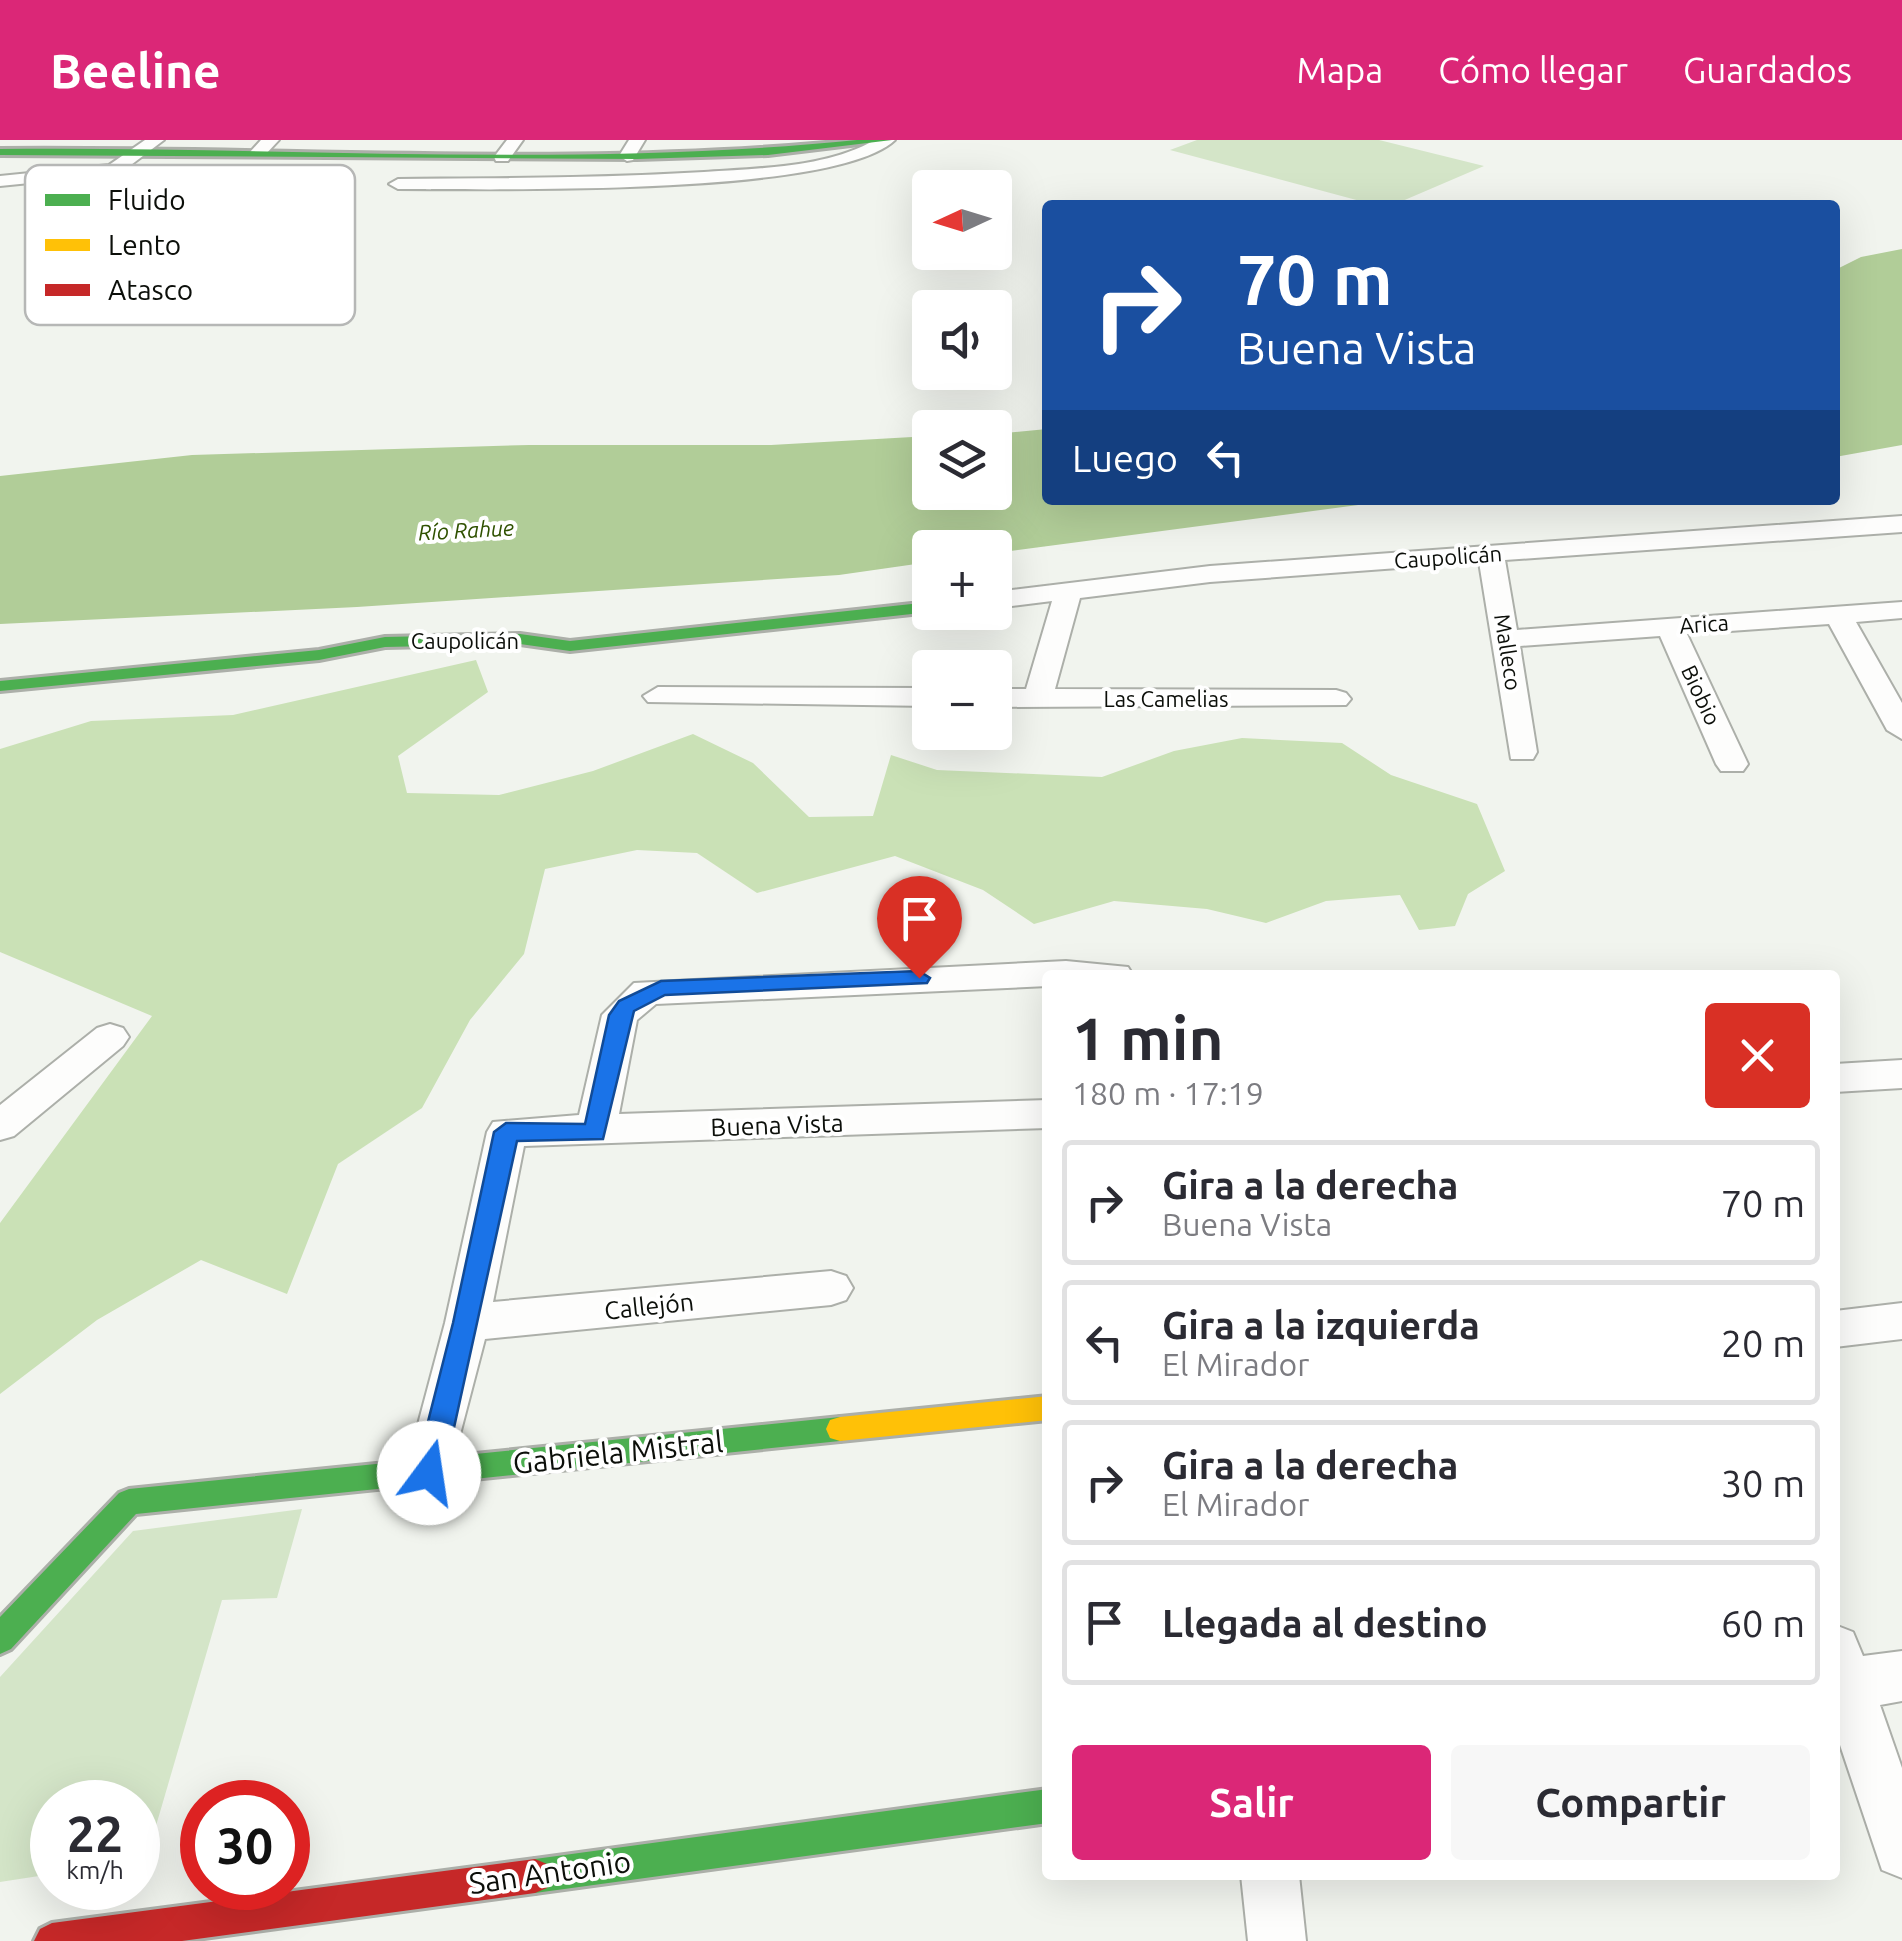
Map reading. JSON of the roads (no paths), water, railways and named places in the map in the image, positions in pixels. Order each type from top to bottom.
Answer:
[{"type":"street","points":[[0,152],[150,144],[632,148],[887,140]]},
{"type":"street","points":[[398,184],[596,182],[715,175],[848,160],[879,151],[887,140]]},
{"type":"street","points":[[121,165],[150,144]]},
{"type":"street","points":[[0,181],[25,179]]},
{"type":"street","name":"Caupolicán","points":[[1012,598],[1210,574],[1902,524]]},
{"type":"street","name":"Malleco","points":[[1491,554],[1522,752]]},
{"type":"street","points":[[1038,698],[1068,592]]},
{"type":"street","name":"Caupolicán","points":[[0,686],[318,655],[385,642],[520,639],[570,646],[912,609]]},
{"type":"street","name":"Arica","points":[[1507,640],[1902,610]]},
{"type":"street","points":[[1838,614],[1902,730]]},
{"type":"street","name":"Biobio","points":[[1669,626],[1732,764]]},
{"type":"street","points":[[658,696],[912,697]]},
{"type":"street","name":"Las Camelias","points":[[1012,698],[1336,700]]},
{"type":"street","points":[[595,1132],[620,1015],[647,992],[1042,974]]},
{"type":"street","points":[[0,1126],[110,1036]]},
{"type":"street","points":[[1840,1078],[1902,1074]]},
{"type":"street","name":"Buena Vista","points":[[467,1323],[506,1132],[1042,1114]]},
{"type":"street","name":"Callejón","points":[[467,1323],[831,1288]]},
{"type":"street","points":[[1840,1327],[1902,1321]]},
{"type":"street","points":[[429,1473],[467,1323]]},
{"type":"street","name":"Gabriela Mistral","points":[[0,1640],[129,1502],[1042,1409]]},
{"type":"street","points":[[1840,1673],[1902,1676]]},
{"type":"street","points":[[1840,1676],[1902,1850]]},
{"type":"street","name":"San Antonio","points":[[52,1941],[1042,1807]]},
{"type":"street","points":[[1271,1880],[1277,1941]]},
{"type":"water","points":[[1902,249],[1902,445],[1840,456],[1840,268],[1861,257]]},
{"type":"water","name":"Río Rahue","points":[[1042,429],[1042,505],[1358,505],[1012,551],[1012,530],[912,530],[912,565],[839,575],[357,607],[0,624],[0,476],[192,455],[529,445],[771,445],[912,437],[912,510],[1012,510],[1012,432]]}]
